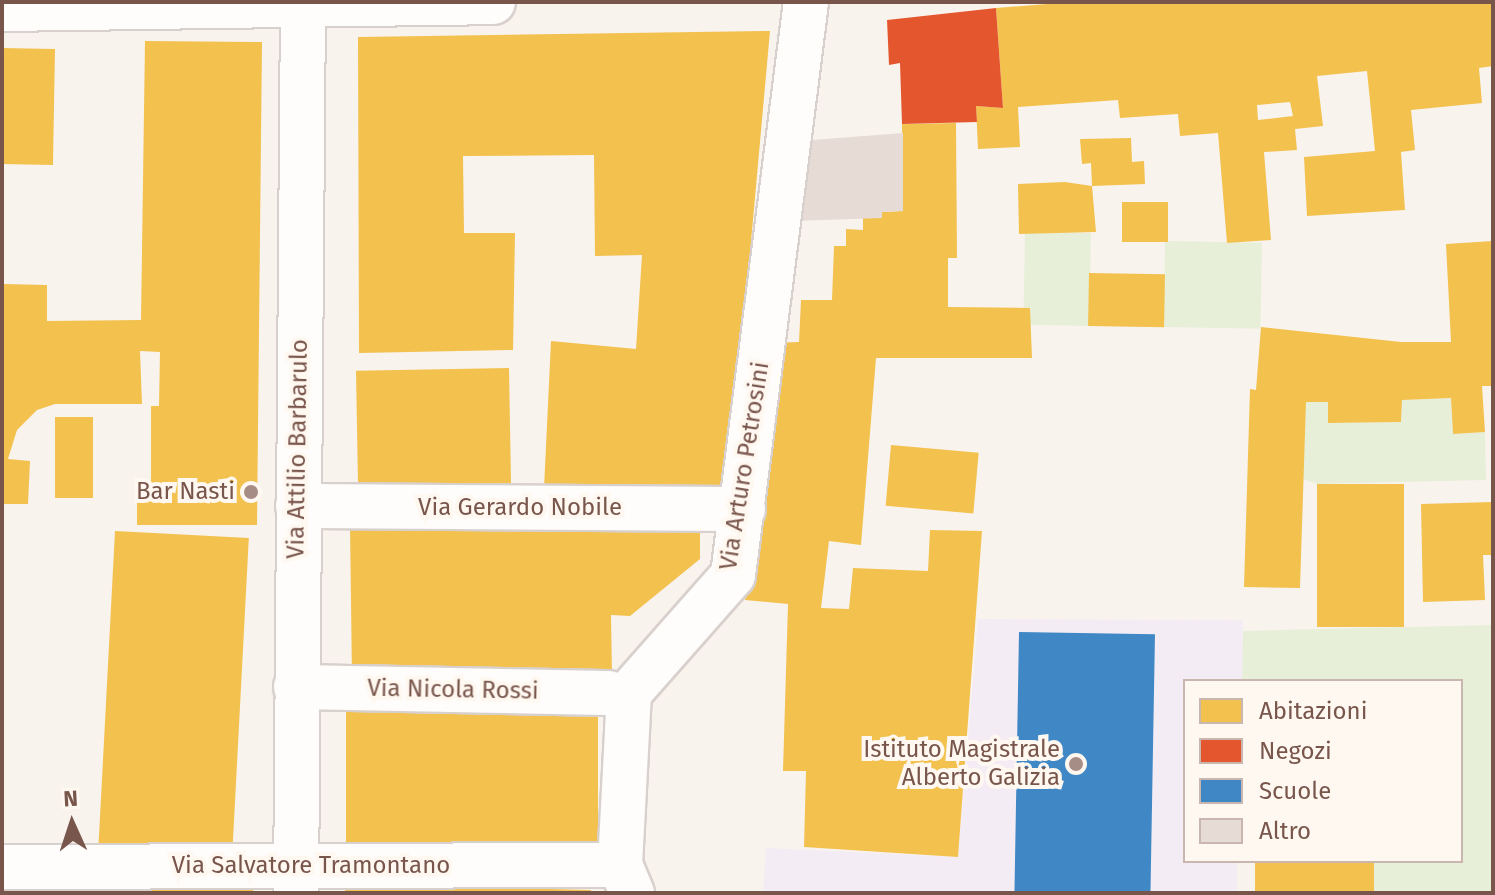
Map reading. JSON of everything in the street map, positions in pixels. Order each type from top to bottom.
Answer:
[{"type":"street","points":[[2,9],[493,2]]},
{"type":"street","name":"Via Arturo Petrosini","points":[[626,879],[629,693],[733,575],[806,2]]},
{"type":"street","name":"Via Attilio Barbarulo","points":[[296,880],[303,4]]},
{"type":"street","name":"Via Gerardo Nobile","points":[[298,506],[743,509]]},
{"type":"street","name":"Via Nicola Rossi","points":[[296,687],[609,693]]},
{"type":"street","name":"Via Salvatore Tramontano","points":[[2,867],[296,880],[626,879]]},
{"type":"shaded area","name":"Istituto Magistrale Alberto Galizia","points":[[978,619],[1243,620],[1242,679],[1183,679],[1183,863],[1237,863],[1237,893],[763,893],[766,848],[958,857]]},
{"type":"green space","points":[[1025,232],[1091,233],[1089,326],[1023,325]]},
{"type":"green space","points":[[1165,241],[1262,243],[1260,329],[1163,327]]},
{"type":"green space","points":[[1451,398],[1453,434],[1485,432],[1486,480],[1317,484],[1303,479],[1306,402],[1328,402],[1328,423],[1401,422],[1402,400]]},
{"type":"green space","points":[[1493,625],[1493,893],[1374,893],[1374,863],[1463,863],[1463,679],[1242,679],[1243,631]]},
{"type":"building: Abitazioni","points":[[1072,2],[1493,2],[1493,66],[1479,68],[1482,103],[1411,110],[1415,150],[1401,152],[1405,210],[1307,216],[1304,157],[1375,151],[1367,71],[1317,76],[1323,126],[1295,129],[1297,150],[1264,152],[1271,240],[1227,243],[1218,133],[1180,136],[1178,114],[1120,118],[1118,100],[1018,107],[1020,147],[978,149],[976,106],[1003,108],[996,8]],"holes":[[[1290,102],[1293,116],[1258,120],[1257,105]]]},
{"type":"building: Abitazioni","points":[[770,31],[741,353],[722,491],[544,488],[551,341],[636,349],[642,255],[595,256],[594,155],[463,156],[464,233],[515,233],[513,350],[359,353],[358,37]]},
{"type":"building: Abitazioni","points":[[145,41],[262,42],[257,525],[137,525],[137,482],[151,481],[151,406],[159,406],[160,352],[140,351],[142,404],[55,404],[37,410],[17,430],[8,459],[30,461],[28,504],[2,504],[2,284],[47,285],[47,321],[141,320]]},
{"type":"building: Abitazioni","points":[[2,48],[55,49],[53,165],[2,164]]},
{"type":"building: Abitazioni","points":[[956,123],[957,258],[948,258],[948,307],[1030,308],[1032,358],[876,358],[861,545],[829,541],[821,608],[849,609],[853,568],[928,571],[930,530],[982,531],[958,857],[804,847],[806,771],[783,771],[788,604],[745,600],[773,343],[799,342],[801,300],[832,300],[834,246],[846,246],[846,229],[863,230],[863,217],[882,218],[882,212],[903,211],[902,124]]},
{"type":"building: Abitazioni","points":[[1131,138],[1132,162],[1144,161],[1145,184],[1092,186],[1091,163],[1082,164],[1080,139]]},
{"type":"building: Abitazioni","points":[[1065,182],[1092,186],[1096,232],[1019,234],[1018,184]]},
{"type":"building: Abitazioni","points":[[1122,202],[1168,202],[1168,242],[1122,242]]},
{"type":"building: Abitazioni","points":[[1493,241],[1493,386],[1482,386],[1485,432],[1453,434],[1451,398],[1402,400],[1401,422],[1328,423],[1328,402],[1306,402],[1300,588],[1244,587],[1250,389],[1256,390],[1261,327],[1401,342],[1451,342],[1446,244]]},
{"type":"building: Abitazioni","points":[[1089,273],[1165,274],[1164,327],[1088,326]]},
{"type":"building: Abitazioni","points":[[509,368],[511,484],[358,487],[356,371]]},
{"type":"building: Abitazioni","points":[[55,417],[93,417],[93,498],[55,498]]},
{"type":"building: Abitazioni","points":[[891,445],[979,453],[973,513],[886,506]]},
{"type":"building: Abitazioni","points":[[1317,484],[1404,484],[1404,627],[1317,627]]},
{"type":"building: Abitazioni","points":[[1493,502],[1493,555],[1483,555],[1485,600],[1423,602],[1421,504]]},
{"type":"building: Abitazioni","points":[[700,523],[700,559],[630,616],[611,615],[612,676],[352,678],[350,525]]},
{"type":"building: Abitazioni","points":[[115,531],[249,538],[232,853],[99,846]]},
{"type":"building: Abitazioni","points":[[346,712],[598,712],[598,845],[346,845]]},
{"type":"building: Abitazioni","points":[[1255,863],[1374,863],[1374,893],[1255,893]]},
{"type":"building: Abitazioni","points":[[17,874],[253,878],[253,893],[17,893]]},
{"type":"building: Abitazioni","points":[[345,884],[591,890],[591,893],[345,893]]},
{"type":"building: Negozi","points":[[996,8],[1003,108],[976,106],[977,122],[902,124],[900,63],[889,65],[887,20]]},
{"type":"building: Scuole","points":[[1019,632],[1155,634],[1150,893],[1014,893]]},
{"type":"building: Altro","points":[[903,133],[903,211],[882,212],[882,218],[794,221],[799,141]]},
{"type":"place","name":"Bar Nasti","points":[[251,492]]},
{"type":"place","name":"Istituto Magistrale Alberto Galizia","points":[[1076,764]]}]
